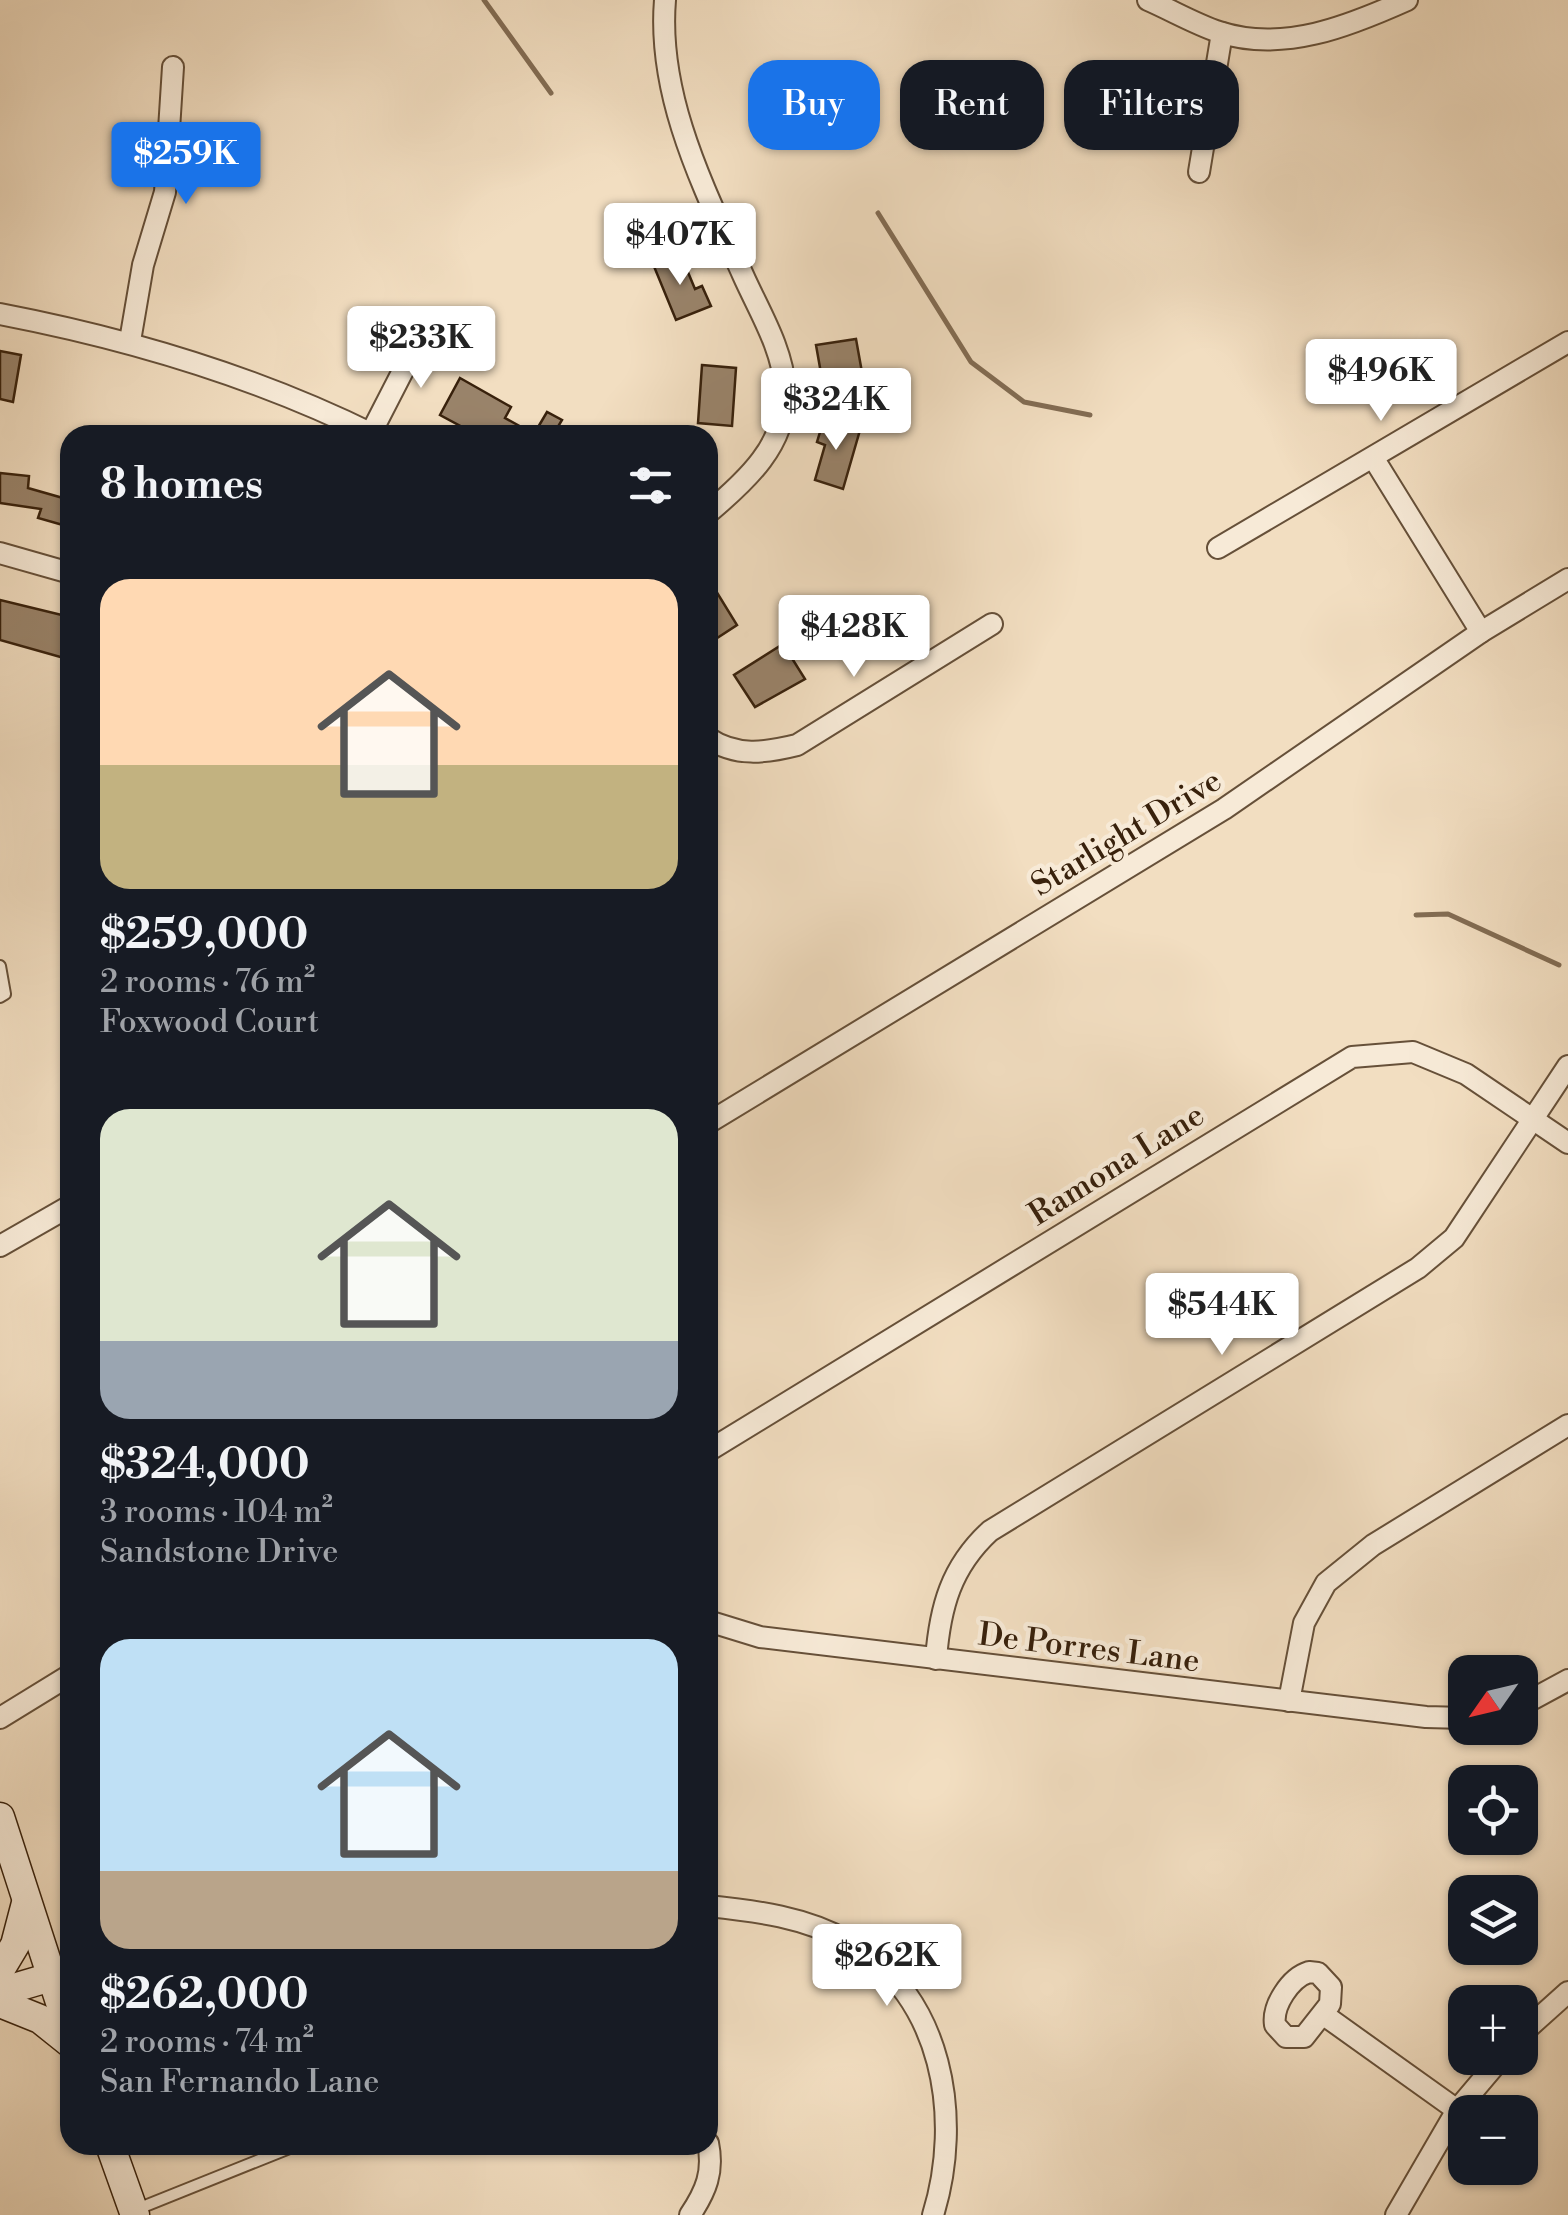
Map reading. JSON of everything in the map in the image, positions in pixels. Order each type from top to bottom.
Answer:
[{"type":"main road","points":[[0,1818],[27,1901],[60,1968]]},
{"type":"main road","points":[[0,1970],[15,1945],[27,1901]]},
{"type":"main road","points":[[0,1992],[60,1975]]},
{"type":"main road","points":[[0,2003],[40,2019],[60,2035]]},
{"type":"main road","points":[[114,2155],[135,2213]]},
{"type":"street","points":[[665,0],[662,30],[674,109],[771,333],[786,390],[775,438],[763,460],[750,478],[718,505]]},
{"type":"street","points":[[1148,0],[1222,33],[1297,39],[1355,24],[1407,0]]},
{"type":"street","points":[[1200,172],[1222,33]]},
{"type":"street","points":[[130,341],[142,265],[165,192],[173,67]]},
{"type":"street","points":[[0,314],[130,341],[283,392],[354,425]]},
{"type":"street","points":[[377,425],[426,326]]},
{"type":"street","points":[[1218,548],[1567,344]]},
{"type":"street","points":[[1374,458],[1481,632]]},
{"type":"street","points":[[0,554],[60,571]]},
{"type":"street","name":"Starlight Drive","points":[[718,1117],[1224,809],[1481,632],[1568,579]]},
{"type":"street","points":[[718,742],[738,751],[767,752],[796,744],[992,624]]},
{"type":"street","name":"Ramona Lane","points":[[718,1445],[1352,1057],[1414,1052],[1466,1074],[1568,1144]]},
{"type":"street","points":[[936,1659],[949,1585],[970,1549],[990,1531],[1418,1268],[1454,1238],[1568,1066]]},
{"type":"street","points":[[0,1246],[60,1212]]},
{"type":"street","points":[[1288,1701],[1304,1623],[1326,1583],[1374,1545],[1568,1425]]},
{"type":"street","name":"De Porres Lane","points":[[718,1624],[760,1638],[1448,1716]]},
{"type":"street","points":[[1538,1696],[1568,1680]]},
{"type":"street","points":[[0,1718],[60,1681]]},
{"type":"street","points":[[718,1907],[782,1916],[849,1942],[891,1974],[910,1998],[927,2027],[942,2079],[945,2132],[933,2215]]},
{"type":"street","points":[[1538,2020],[1568,1992]]},
{"type":"street","points":[[1324,2015],[1448,2104]]},
{"type":"street","points":[[1469,2095],[1486,2075]]},
{"type":"street","points":[[1396,2215],[1448,2124]]},
{"type":"street","points":[[690,2215],[705,2192],[710,2155]]},
{"type":"lane","points":[[0,966],[4,994],[0,997]]},
{"type":"lane","points":[[135,2213],[273,2155]]},
{"type":"building","points":[[680,253],[695,289],[702,286],[711,306],[676,320],[653,264]]},
{"type":"building","points":[[856,339],[865,389],[825,396],[816,345]]},
{"type":"building","points":[[0,351],[21,355],[13,402],[0,399]]},
{"type":"building","points":[[702,365],[736,368],[732,426],[698,423]]},
{"type":"building","points":[[460,378],[511,407],[505,418],[518,425],[459,425],[440,415]]},
{"type":"building","points":[[547,412],[562,420],[559,425],[539,425]]},
{"type":"building","points":[[824,419],[860,430],[843,489],[815,480],[825,445],[817,442]]},
{"type":"building","points":[[0,473],[29,476],[28,488],[60,497],[60,524],[38,518],[41,509],[0,503]]},
{"type":"building","points":[[718,594],[737,625],[718,637]]},
{"type":"building","points":[[0,600],[60,615],[60,657],[0,640]]},
{"type":"building","points":[[783,644],[805,679],[755,707],[734,675]]},
{"type":"waterway","points":[[484,0],[551,93]]},
{"type":"waterway","points":[[878,213],[971,362],[1024,402],[1090,415]]},
{"type":"waterway","points":[[1416,915],[1448,914],[1559,965]]}]
